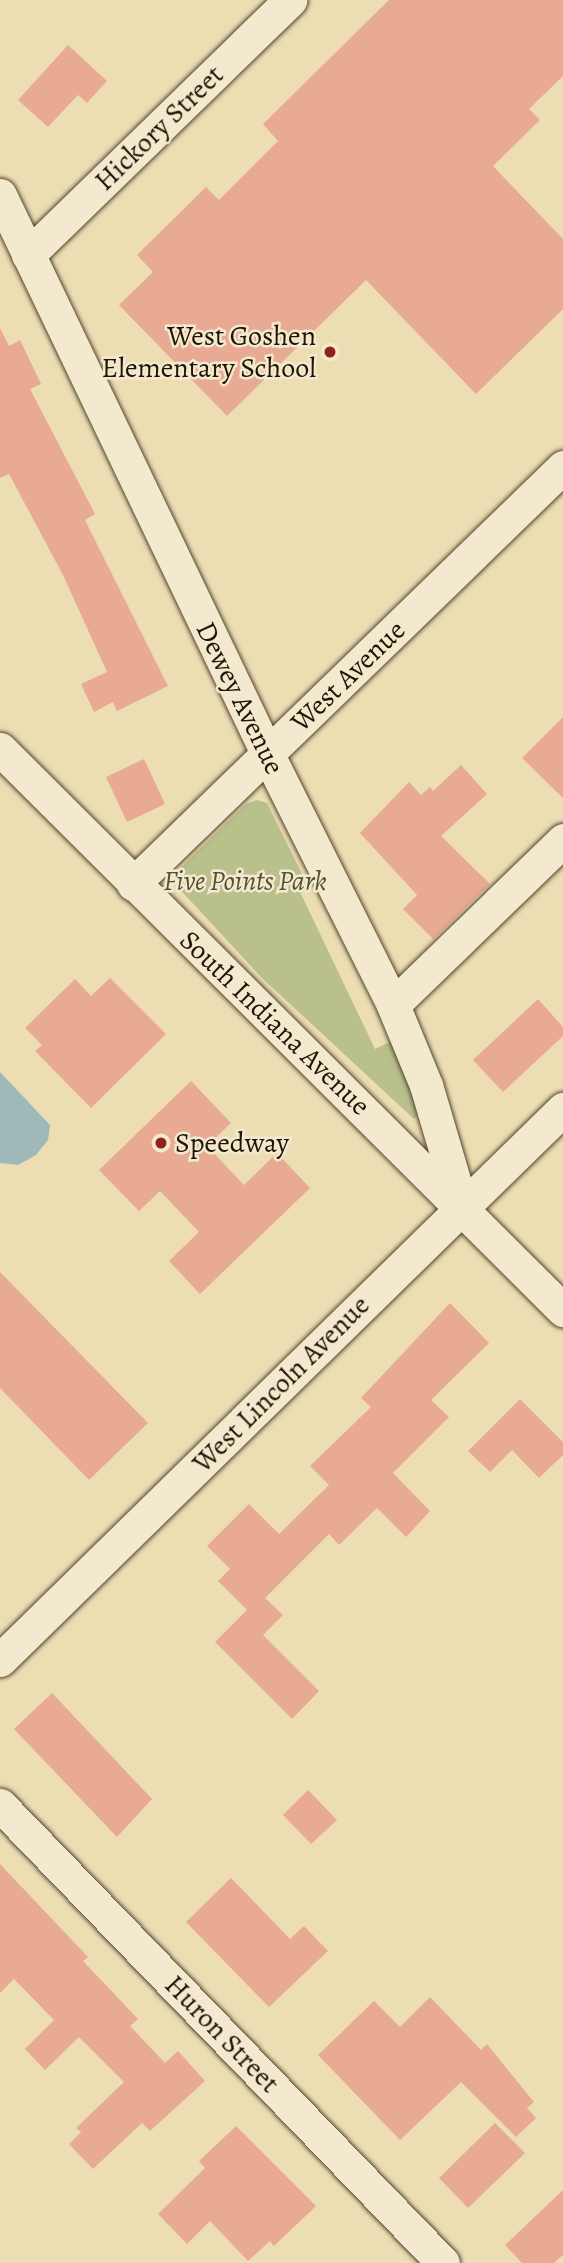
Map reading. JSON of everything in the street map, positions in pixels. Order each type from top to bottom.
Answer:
[{"type":"street","name":"Hickory Street","points":[[28,255],[290,0]]},
{"type":"street","name":"Dewey Avenue","points":[[0,195],[267,753],[393,1005],[426,1085],[463,1207]]},
{"type":"street","name":"West Avenue","points":[[132,884],[563,467]]},
{"type":"street","name":"South Indiana Avenue","points":[[0,749],[132,884],[463,1207],[563,1310]]},
{"type":"street","points":[[393,1005],[563,840]]},
{"type":"street","name":"West Lincoln Avenue","points":[[0,1660],[563,1109]]},
{"type":"street","name":"Huron Street","points":[[0,1805],[443,2263]]},
{"type":"green space","name":"Five Points Park","points":[[257,800],[267,803],[306,882],[301,894],[375,1049],[394,1040],[420,1112],[414,1119],[262,978],[173,882],[176,872],[246,804]]},
{"type":"water","points":[[0,1072],[50,1125],[48,1140],[36,1155],[18,1165],[0,1163]]},
{"type":"building","points":[[389,0],[563,0],[563,76],[529,109],[540,120],[493,166],[563,239],[563,309],[476,394],[366,280],[227,416],[119,305],[153,272],[137,255],[206,187],[219,200],[278,141],[263,124]]},
{"type":"building","points":[[68,45],[107,81],[87,103],[78,95],[48,127],[18,100]]},
{"type":"building","points":[[0,328],[9,346],[20,340],[41,384],[30,389],[95,514],[85,520],[168,686],[117,711],[113,702],[94,712],[81,684],[107,672],[63,575],[9,474],[0,478]]},
{"type":"building","points":[[563,717],[563,798],[522,758]]},
{"type":"building","points":[[144,759],[165,804],[127,822],[106,777]]},
{"type":"building","points":[[461,765],[487,794],[441,836],[490,884],[433,939],[403,909],[417,895],[360,833],[409,782],[421,795],[430,787],[433,791]]},
{"type":"building","points":[[110,978],[166,1034],[91,1108],[35,1051],[42,1045],[25,1028],[75,979],[91,996]]},
{"type":"building","points":[[538,999],[563,1027],[563,1036],[503,1092],[473,1060]]},
{"type":"building","points":[[191,1081],[231,1123],[207,1146],[244,1185],[277,1153],[310,1188],[200,1294],[169,1261],[199,1232],[160,1191],[139,1211],[99,1170]]},
{"type":"building","points":[[0,1272],[148,1423],[89,1480],[0,1388]]},
{"type":"building","points":[[450,1303],[489,1343],[431,1400],[449,1417],[393,1473],[430,1511],[406,1537],[377,1508],[339,1545],[329,1534],[265,1598],[283,1615],[263,1635],[319,1691],[292,1719],[215,1642],[247,1610],[218,1581],[230,1569],[207,1546],[249,1504],[279,1534],[329,1485],[310,1466],[371,1407],[361,1398]]},
{"type":"building","points":[[520,1399],[563,1442],[563,1455],[539,1478],[512,1450],[490,1472],[468,1451]]},
{"type":"building","points":[[52,1693],[152,1799],[117,1837],[14,1729]]},
{"type":"building","points":[[308,1790],[337,1820],[311,1844],[283,1815]]},
{"type":"building","points":[[0,1864],[88,1957],[83,1961],[138,2019],[130,2026],[165,2063],[178,2051],[205,2081],[150,2131],[142,2123],[93,2169],[69,2144],[81,2132],[76,2128],[124,2082],[79,2037],[45,2070],[25,2049],[54,2020],[14,1979],[0,1993]]},
{"type":"building","points":[[231,1878],[290,1939],[304,1926],[328,1951],[269,2007],[186,1922]]},
{"type":"building","points":[[430,1997],[481,2050],[487,2044],[534,2102],[527,2108],[536,2118],[516,2137],[461,2082],[400,2140],[318,2055],[374,2001],[400,2027]]},
{"type":"building","points":[[495,2123],[525,2153],[468,2208],[439,2178]]},
{"type":"building","points":[[236,2126],[316,2206],[274,2246],[270,2241],[248,2261],[210,2221],[187,2244],[158,2214],[205,2168],[199,2161]]},
{"type":"building","points":[[563,2190],[563,2255],[554,2263],[522,2263],[505,2245]]},
{"type":"place","name":"West Goshen Elementary School","points":[[330,352]]},
{"type":"place","name":"Speedway","points":[[161,1143]]}]
